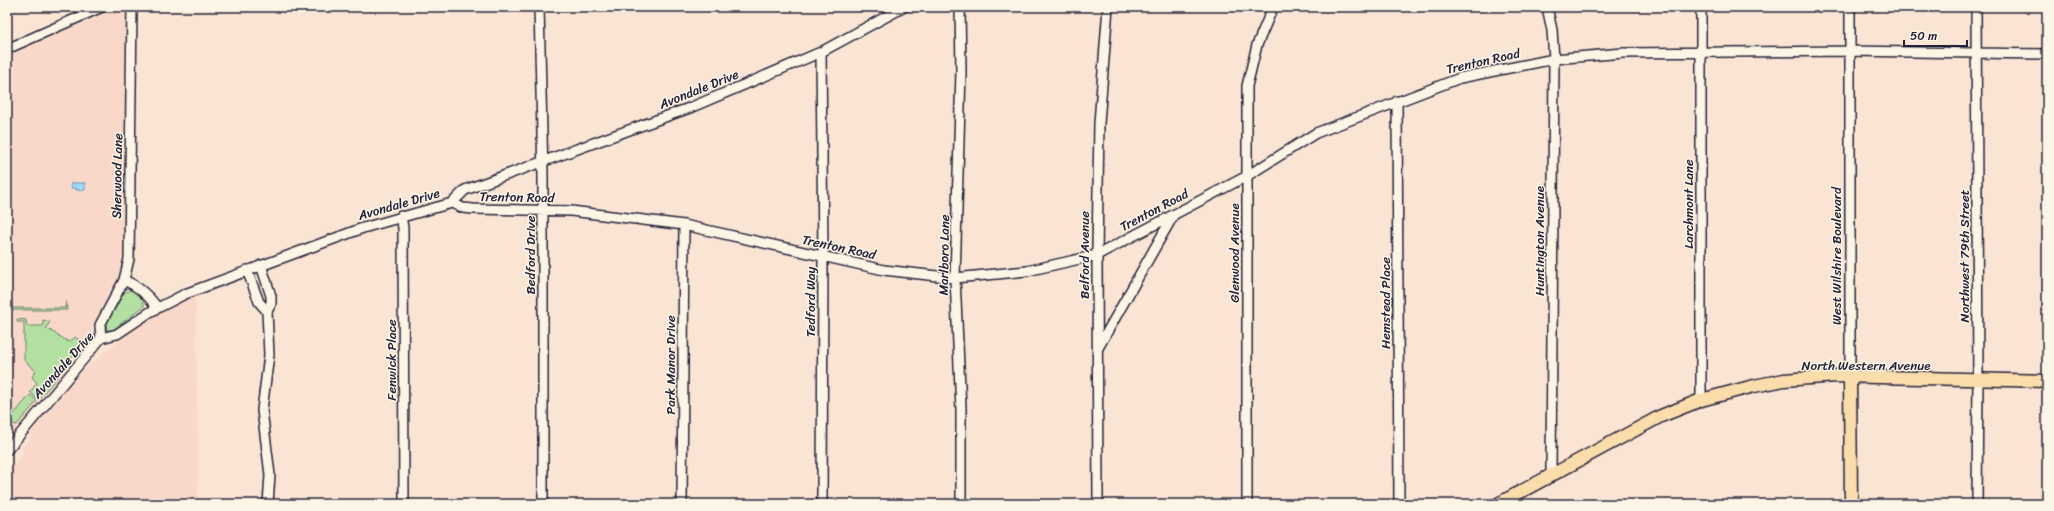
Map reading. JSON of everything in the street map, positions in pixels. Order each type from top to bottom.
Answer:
[{"type":"main road","name":"North Western Avenue","points":[[1498,504],[1641,425],[1701,400],[1754,386],[1784,380],[1850,376],[2047,381]]},
{"type":"main road","name":"West Wilshire Boulevard","points":[[1850,376],[1851,504]]},
{"type":"street","points":[[7,49],[102,7]]},
{"type":"street","name":"Sherwood Lane","points":[[101,338],[100,325],[124,280],[129,251],[132,7]]},
{"type":"street","name":"Bedford Drive","points":[[539,7],[543,209],[543,504]]},
{"type":"street","name":"Avondale Drive","points":[[7,450],[101,338],[117,334],[157,307],[184,294],[363,228],[401,216],[452,203],[466,190],[692,107],[821,52],[904,7]]},
{"type":"street","name":"Marlboro Lane","points":[[960,7],[962,70],[955,278],[962,409],[961,504]]},
{"type":"street","name":"Belford Avenue","points":[[1098,504],[1097,255],[1099,123],[1108,7]]},
{"type":"street","name":"Glenwood Avenue","points":[[1247,504],[1247,86],[1257,45],[1273,7]]},
{"type":"street","name":"Huntington Avenue","points":[[1547,7],[1552,30],[1554,59],[1551,475]]},
{"type":"street","name":"Larchmont Lane","points":[[1700,7],[1702,52],[1701,400]]},
{"type":"street","name":"West Wilshire Boulevard","points":[[1850,7],[1850,376]]},
{"type":"street","name":"Northwest 79th Street","points":[[1976,7],[1978,379],[1977,504]]},
{"type":"street","name":"Trenton Road","points":[[452,203],[463,208],[473,209],[543,209],[608,215],[684,225],[884,270],[955,278],[1027,271],[1097,255],[1247,176],[1316,133],[1460,78],[1554,59],[1623,53],[1850,51],[2047,54]]},
{"type":"street","name":"Tedford Way","points":[[821,52],[823,257],[822,504]]},
{"type":"street","name":"Hemstead Place","points":[[1397,101],[1399,504]]},
{"type":"street","points":[[1097,349],[1173,215]]},
{"type":"street","name":"Fenwick Place","points":[[401,216],[404,228],[404,504]]},
{"type":"street","name":"Park Manor Drive","points":[[682,504],[684,225]]},
{"type":"street","points":[[261,265],[271,296],[271,304],[267,311]]},
{"type":"street","points":[[247,270],[260,302],[267,311],[270,340],[262,410],[270,475],[268,504]]},
{"type":"street","points":[[124,280],[135,284],[157,307]]},
{"type":"shaded area","points":[[114,7],[122,8],[126,16],[124,250],[122,271],[101,314],[67,370],[7,441],[7,55]]},
{"type":"shaded area","points":[[193,296],[196,304],[198,504],[7,504],[7,474],[24,453],[20,449],[30,439],[31,430],[79,374],[124,336],[171,306]]},
{"type":"green space","points":[[130,290],[140,295],[144,306],[113,330],[107,330],[106,325],[124,293]]},
{"type":"green space","points":[[66,301],[67,310],[7,310],[7,308],[65,308]]},
{"type":"green space","points":[[17,319],[26,320],[27,326],[43,326],[43,320],[50,322],[46,328],[69,342],[75,337],[81,342],[65,368],[38,400],[30,392],[37,383],[32,377],[36,371],[24,360],[24,322],[17,322]]},
{"type":"green space","points":[[30,395],[37,401],[17,425],[13,424],[10,420],[11,414],[13,415]]},
{"type":"water","points":[[71,183],[85,183],[85,190],[76,190],[76,188],[71,188]]}]
